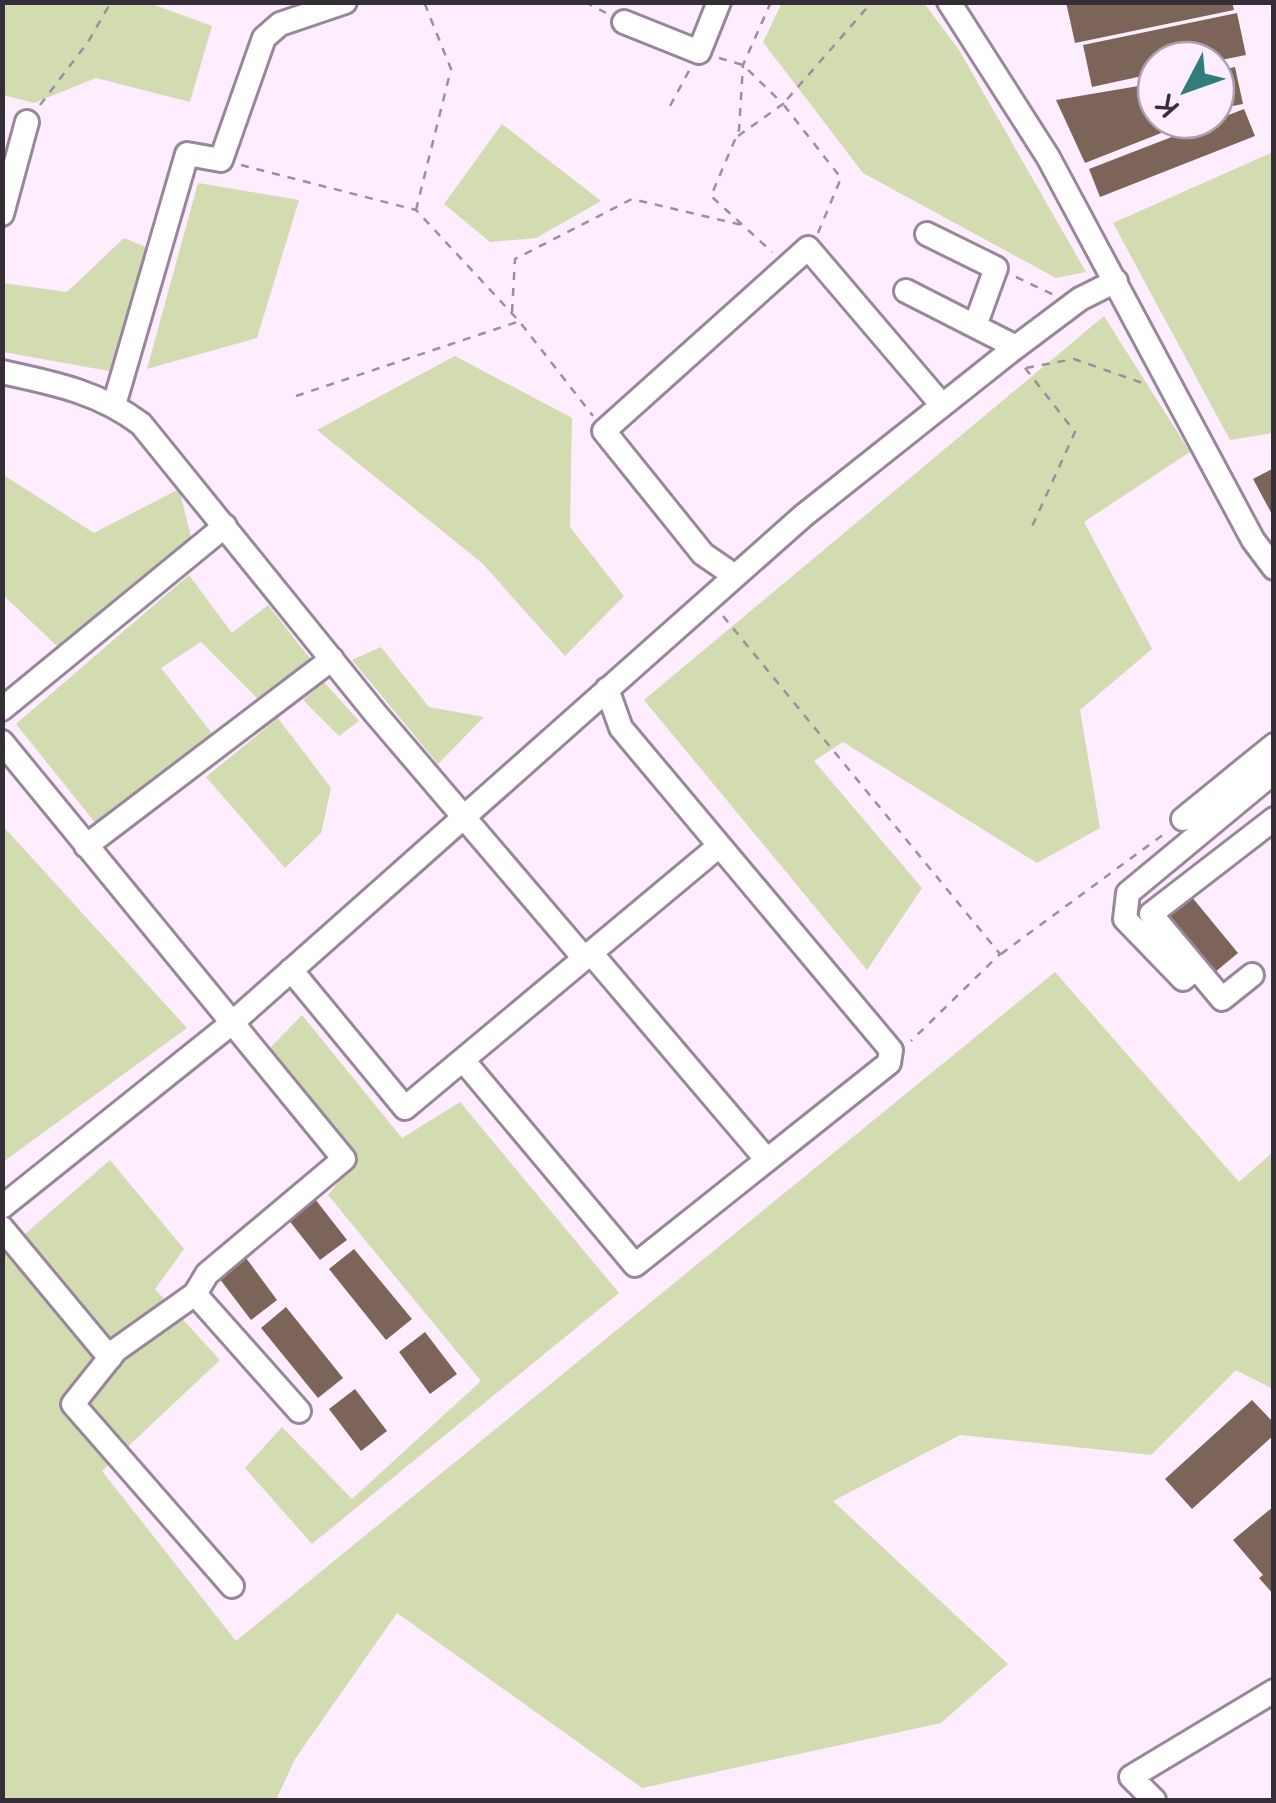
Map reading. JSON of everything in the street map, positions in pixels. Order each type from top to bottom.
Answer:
[{"type":"street","points":[[297,2],[320,11]]},
{"type":"street","points":[[114,405],[187,154],[220,160],[264,38],[280,24],[345,2]]},
{"type":"street","points":[[624,22],[699,52],[720,2]]},
{"type":"street","points":[[949,2],[1048,157],[1254,540],[1274,568]]},
{"type":"street","points":[[2,214],[27,122]]},
{"type":"street","points":[[926,234],[996,268],[974,326]]},
{"type":"street","points":[[735,576],[703,554],[604,431],[808,248],[940,404]]},
{"type":"street","points":[[2,1206],[232,1023],[735,576],[940,404],[1018,355],[1074,304],[1116,281]]},
{"type":"street","points":[[906,291],[974,326],[1018,355]]},
{"type":"street","points":[[2,372],[76,388],[114,405],[141,424],[332,659],[767,1160]]},
{"type":"street","points":[[2,709],[225,526]]},
{"type":"street","points":[[86,846],[332,659]]},
{"type":"street","points":[[463,1060],[635,1265],[888,1063],[891,1050],[622,728],[608,689]]},
{"type":"street","points":[[2,742],[344,1160],[207,1274],[195,1294],[110,1358],[73,1404],[232,1586]]},
{"type":"street","points":[[1183,819],[1274,745]]},
{"type":"street","points":[[1196,968],[1182,979],[1125,919],[1128,893],[1274,772]]},
{"type":"street","points":[[1252,975],[1222,999],[1151,914],[1274,818]]},
{"type":"street","points":[[292,970],[405,1108],[718,846]]},
{"type":"street","points":[[2,1228],[110,1358]]},
{"type":"street","points":[[195,1294],[299,1411]]},
{"type":"street","points":[[1154,1800],[1132,1777],[1274,1691]]},
{"type":"path","points":[[27,122],[88,42],[111,2]]},
{"type":"path","points":[[416,210],[451,69],[424,2]]},
{"type":"path","points":[[585,2],[624,22]]},
{"type":"path","points":[[772,2],[743,65],[736,136],[711,196],[787,266]]},
{"type":"path","points":[[736,136],[784,104],[872,2]]},
{"type":"path","points":[[670,106],[699,52],[743,65],[784,104],[840,178],[825,225],[808,248]]},
{"type":"path","points":[[220,160],[416,210],[512,313],[604,431]]},
{"type":"path","points":[[512,313],[515,260],[632,199],[743,226]]},
{"type":"path","points":[[996,268],[1074,304]]},
{"type":"path","points":[[296,396],[519,322]]},
{"type":"path","points":[[1018,355],[1074,359],[1177,396]]},
{"type":"path","points":[[1018,355],[1075,432],[1030,531]]},
{"type":"path","points":[[709,599],[1000,954]]},
{"type":"path","points":[[888,1063],[1000,954],[1183,819]]},
{"type":"green space","points":[[3,2],[149,3],[212,26],[190,102],[96,78],[34,103],[3,95]]},
{"type":"green space","points":[[782,3],[924,3],[959,50],[1086,272],[1056,278],[863,173],[763,42]]},
{"type":"green space","points":[[502,124],[601,201],[536,238],[490,242],[444,204]]},
{"type":"green space","points":[[1273,152],[1273,433],[1230,440],[1113,223]]},
{"type":"green space","points":[[198,183],[299,200],[257,338],[147,369]]},
{"type":"green space","points":[[124,238],[146,247],[109,371],[3,352],[3,283],[67,292]]},
{"type":"green space","points":[[1104,316],[1190,452],[1084,522],[1152,649],[1080,710],[1100,828],[1037,863],[843,742],[814,761],[922,888],[867,970],[644,700]]},
{"type":"green space","points":[[455,356],[572,418],[570,527],[624,596],[565,656],[482,563],[317,430]]},
{"type":"green space","points":[[2,474],[94,533],[179,489],[191,537],[57,646],[3,595]]},
{"type":"green space","points":[[189,575],[232,633],[268,605],[313,662],[258,699],[201,642],[161,668],[214,736],[96,824],[16,724]]},
{"type":"green space","points":[[381,647],[429,707],[484,717],[438,764],[352,660]]},
{"type":"green space","points":[[324,682],[359,721],[339,736],[303,700]]},
{"type":"green space","points":[[278,718],[331,788],[321,833],[285,868],[206,777]]},
{"type":"green space","points":[[2,825],[187,1028],[3,1162],[2,1162]]},
{"type":"green space","points":[[1055,972],[1239,1182],[1273,1152],[1273,1389],[1236,1370],[1151,1455],[960,1435],[833,1501],[1008,1664],[941,1723],[642,1788],[397,1613],[295,1759],[276,1800],[3,1800],[2,1254],[110,1160],[184,1249],[155,1289],[220,1360],[102,1471],[236,1641]]},
{"type":"green space","points":[[302,1015],[402,1138],[460,1102],[619,1293],[312,1544],[245,1468],[282,1427],[352,1499],[481,1381],[328,1195],[355,1162],[267,1051]]},
{"type":"building","points":[[1066,2],[1232,2],[1234,10],[1075,43]]},
{"type":"building","points":[[1237,13],[1246,55],[1236,57],[1236,40],[1136,40],[1136,77],[1092,87],[1083,45]]},
{"type":"building","points":[[1236,72],[1243,104],[1236,105]]},
{"type":"building","points":[[1136,86],[1136,140],[1143,140],[1085,163],[1056,100]]},
{"type":"building","points":[[1244,109],[1255,136],[1100,197],[1089,169],[1164,140],[1236,140],[1236,112]]},
{"type":"building","points":[[1274,468],[1274,518],[1253,479]]},
{"type":"building","points":[[1191,896],[1238,953],[1214,973],[1167,916]]},
{"type":"building","points":[[315,1199],[347,1240],[320,1260],[288,1219]]},
{"type":"building","points":[[354,1249],[412,1319],[386,1340],[329,1269]]},
{"type":"building","points":[[246,1258],[277,1300],[251,1320],[219,1278]]},
{"type":"building","points":[[286,1307],[343,1378],[318,1398],[261,1328]]},
{"type":"building","points":[[425,1332],[457,1374],[430,1394],[399,1352]]},
{"type":"building","points":[[355,1389],[387,1431],[361,1451],[329,1409]]},
{"type":"building","points":[[1252,1400],[1274,1423],[1274,1435],[1192,1509],[1165,1479]]},
{"type":"building","points":[[1274,1506],[1274,1595],[1259,1578],[1263,1575],[1233,1540]]}]
